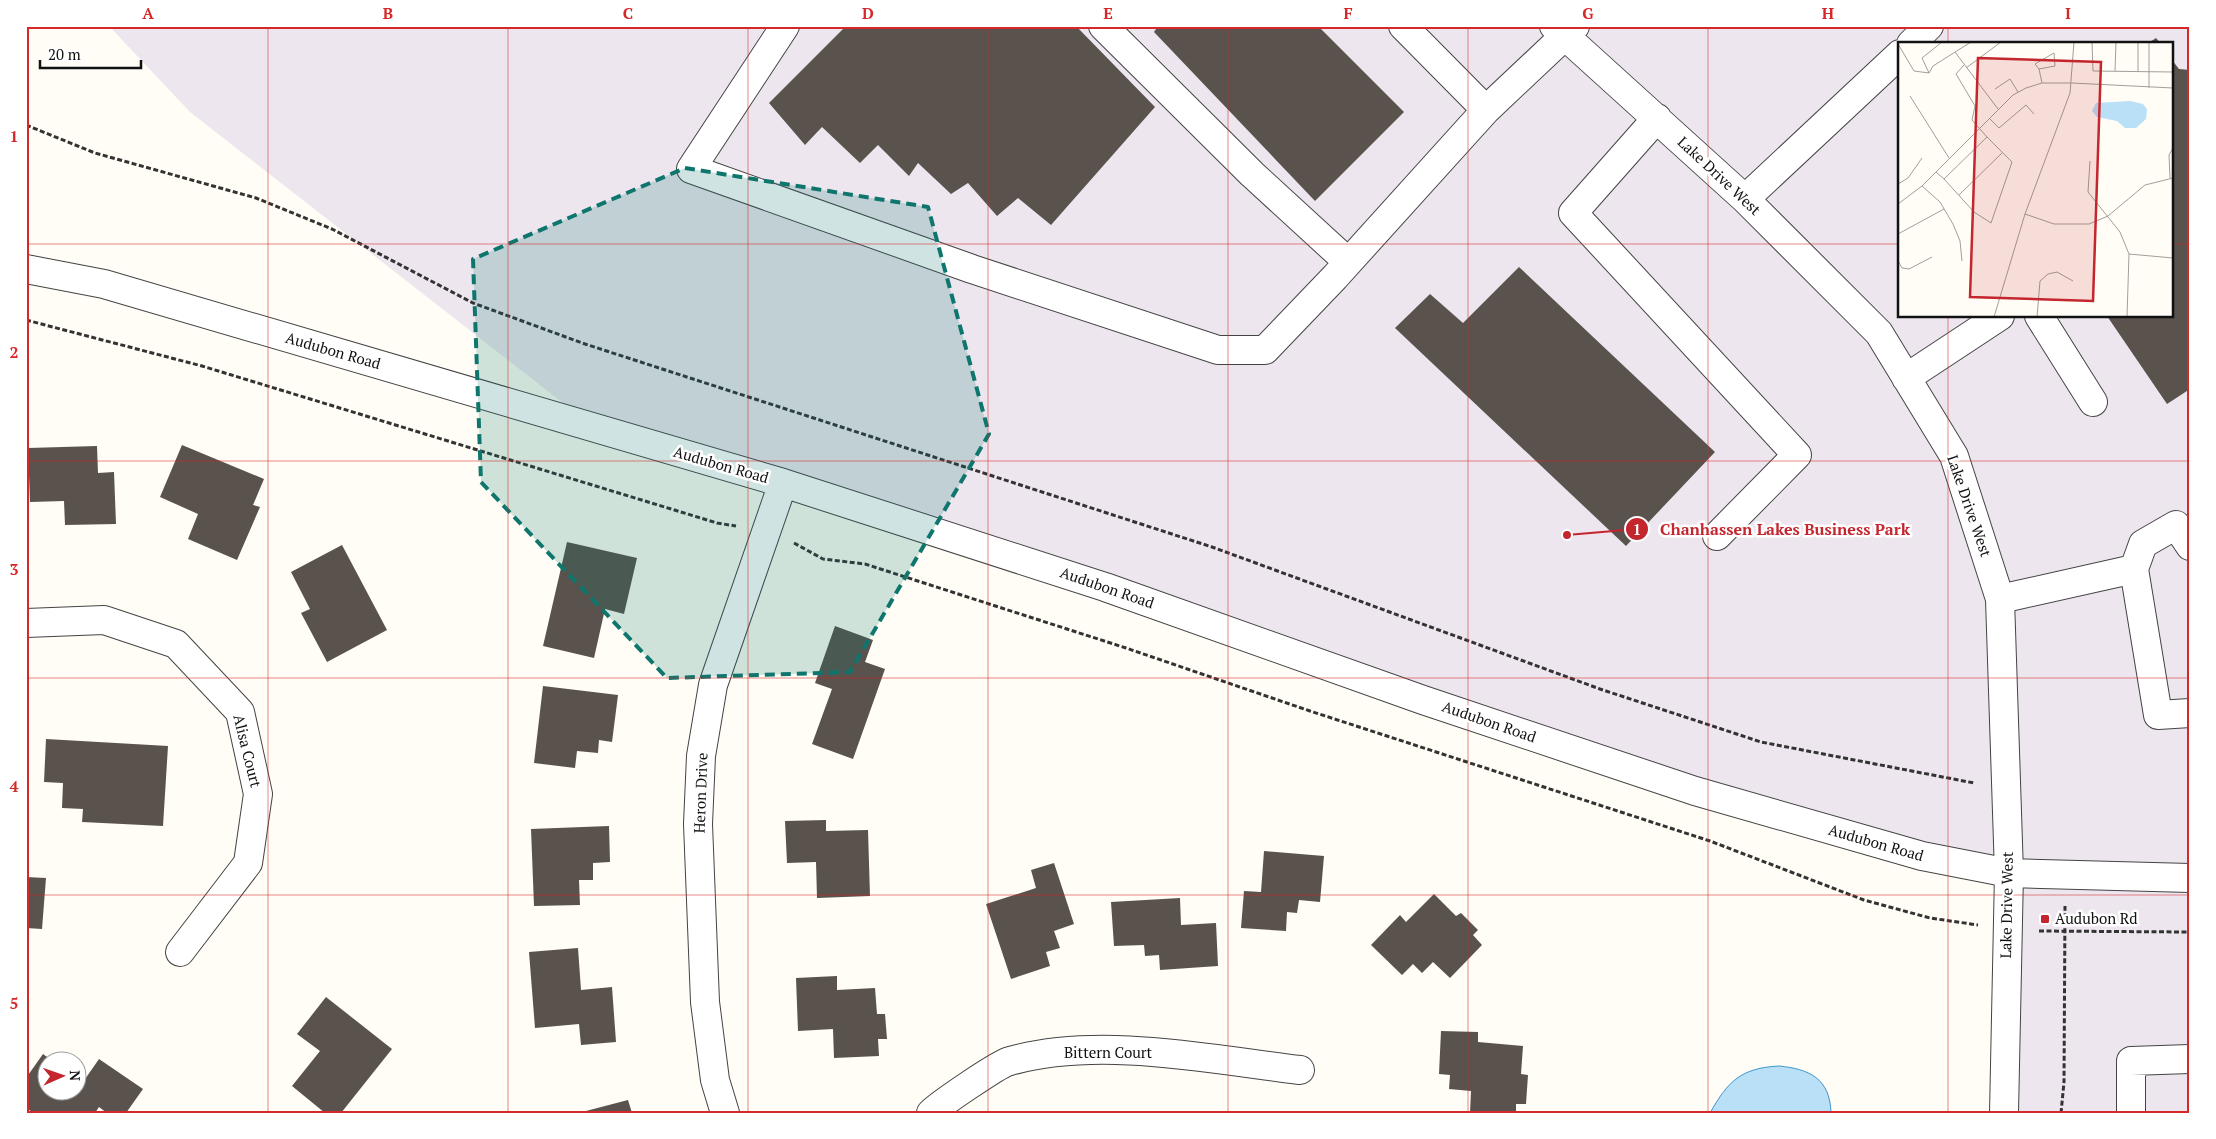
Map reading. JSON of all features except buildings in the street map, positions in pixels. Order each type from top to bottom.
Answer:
[{"type":"street","points":[[785,26],[691,170],[972,269],[1218,350],[1265,350],[1486,110],[1565,30]]},
{"type":"street","points":[[1103,26],[1252,174],[1348,262]]},
{"type":"street","points":[[1402,26],[1486,110]]},
{"type":"street","points":[[1913,42],[1930,26]]},
{"type":"street","name":"Lake Drive West","points":[[1565,30],[1745,199],[1879,333],[1954,456],[2000,599],[2009,873],[2004,1113]]},
{"type":"street","points":[[1745,199],[1898,56]]},
{"type":"street","points":[[1657,118],[1573,214],[1797,455],[1717,536]]},
{"type":"street","name":"Audubon Road","points":[[26,269],[104,284],[783,483],[1104,587],[1423,700],[1695,791],[1922,856],[2009,873],[2190,878]]},
{"type":"street","points":[[1906,378],[1997,318]]},
{"type":"street","points":[[2039,318],[2093,402]]},
{"type":"street","name":"Heron Drive","points":[[725,1113],[715,1080],[705,1002],[698,824],[701,756],[713,685],[783,483]]},
{"type":"street","points":[[2190,546],[2176,525],[2143,544],[2134,569],[2158,715],[2190,713]]},
{"type":"street","points":[[2000,599],[2134,569]]},
{"type":"street","name":"Alisa Court","points":[[26,623],[104,620],[176,644],[240,712],[258,794],[248,863],[180,952]]},
{"type":"street","name":"Bittern Court","points":[[931,1113],[1008,1061],[1072,1050],[1148,1051],[1300,1070]]},
{"type":"street","points":[[2131,1113],[2131,1061],[2190,1059]]},
{"type":"path","points":[[26,125],[95,153],[256,198],[332,229],[473,303],[586,344],[1212,547],[1600,689],[1761,742],[1968,782],[2006,792]]},
{"type":"path","points":[[26,320],[202,366],[717,523],[767,529],[823,559],[864,564],[1126,648],[1310,711],[1710,841],[1864,900],[1930,918],[2008,930],[2190,932]]},
{"type":"path","points":[[2061,1113],[2064,1082],[2065,874]]},
{"type":"highlighted area","points":[[685,168],[928,207],[989,434],[850,672],[667,678],[481,482],[473,259]]},
{"type":"shaded area","points":[[109,26],[2190,26],[2190,1113],[2004,1113],[2009,873],[1425,700],[595,428],[190,112]]},
{"type":"water","points":[[1779,1066],[1800,1070],[1816,1078],[1827,1091],[1831,1113],[1710,1113],[1723,1092],[1737,1078],[1755,1070]]},
{"type":"place","name":"Chanhassen Lakes Business Park","points":[[1567,535]]},
{"type":"place","name":"Audubon Rd","points":[[2045,919]]}]
